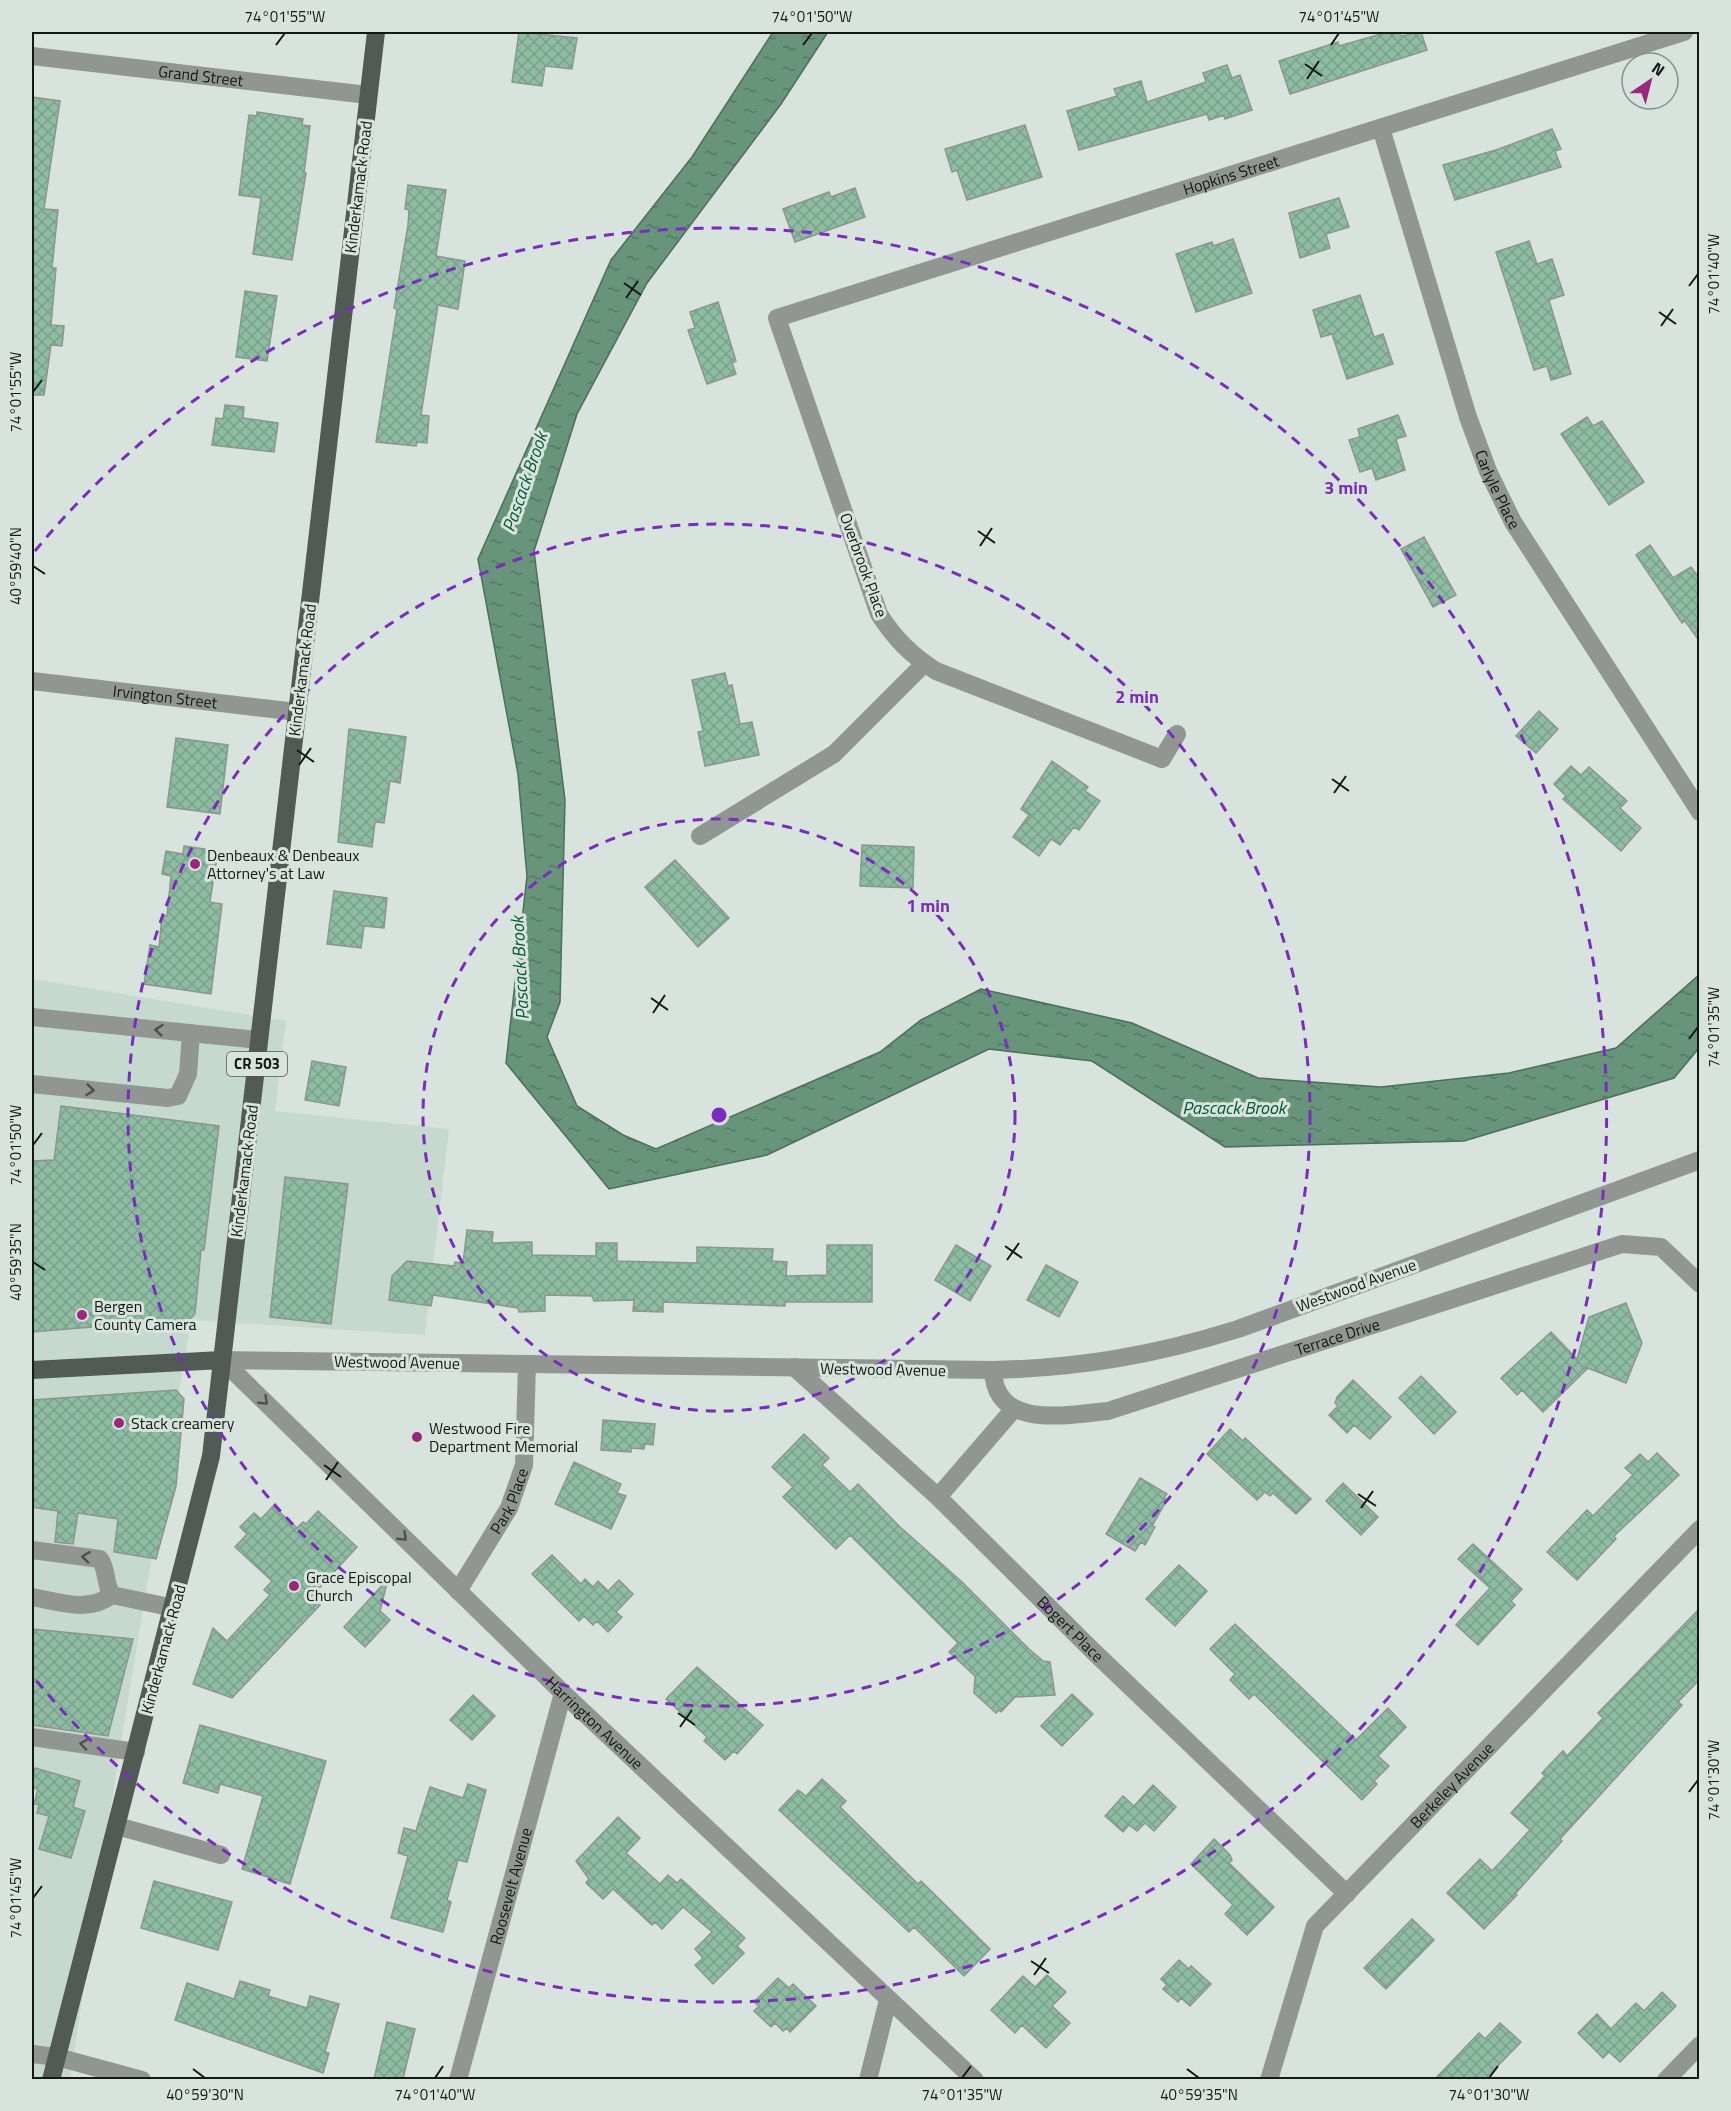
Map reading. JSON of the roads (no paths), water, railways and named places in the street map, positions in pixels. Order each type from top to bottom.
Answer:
[{"type":"main road","name":"Kinderkamack Road","points":[[51,2079],[209,1467],[376,32]]},
{"type":"main road","name":"Westwood Avenue","points":[[32,1370],[222,1360]]},
{"type":"street","name":"Hopkins Street","points":[[777,318],[1684,32]]},
{"type":"street","name":"Grand Street","points":[[32,56],[368,94]]},
{"type":"street","name":"Carlyle Place","points":[[1381,128],[1468,417],[1488,471],[1514,522],[1700,812]]},
{"type":"street","name":"Overbrook Place","points":[[777,318],[879,614],[895,638],[924,664],[936,671],[1162,759],[1177,734]]},
{"type":"street","points":[[700,836],[834,754],[924,664]]},
{"type":"street","name":"Irvington Street","points":[[32,681],[297,712]]},
{"type":"street","points":[[32,1017],[259,1040]]},
{"type":"street","points":[[32,1084],[168,1098],[178,1096],[188,1074],[191,1033]]},
{"type":"street","name":"Westwood Avenue","points":[[222,1360],[1052,1369],[1123,1359],[1181,1347],[1238,1329],[1700,1160]]},
{"type":"street","name":"Terrace Drive","points":[[1013,1410],[1032,1414],[1068,1415],[1108,1411],[1622,1244],[1661,1247],[1700,1284]]},
{"type":"street","name":"Harrington Avenue","points":[[222,1360],[563,1693],[888,2000],[975,2079]]},
{"type":"street","name":"Park Place","points":[[458,1591],[509,1508],[524,1465],[527,1364]]},
{"type":"street","name":"Bogert Place","points":[[794,1367],[938,1497],[1092,1650],[1347,1893]]},
{"type":"street","points":[[938,1497],[1013,1410],[1000,1399],[993,1386],[993,1370]]},
{"type":"street","name":"Berkeley Avenue","points":[[1269,2079],[1315,1926],[1700,1529]]},
{"type":"street","points":[[32,1550],[100,1558],[106,1568],[106,1586],[112,1594],[174,1608]]},
{"type":"street","points":[[32,1597],[90,1606],[101,1604],[112,1594]]},
{"type":"street","name":"Roosevelt Avenue","points":[[458,2079],[563,1693]]},
{"type":"street","points":[[32,1737],[136,1752]]},
{"type":"street","points":[[117,1826],[221,1856]]},
{"type":"street","points":[[868,2079],[888,2000]]},
{"type":"street","points":[[1666,2079],[1700,2045]]},
{"type":"street","points":[[32,2054],[57,2057],[142,2079]]},
{"type":"water","name":"Pascack Brook","points":[[773,32],[828,32],[781,104],[647,283],[577,414],[534,551],[565,800],[560,1002],[547,1037],[577,1106],[623,1135],[656,1149],[880,1052],[921,1020],[981,989],[1132,1023],[1258,1078],[1381,1087],[1509,1073],[1616,1048],[1699,975],[1699,1048],[1674,1078],[1464,1141],[1225,1147],[1092,1061],[989,1049],[767,1155],[609,1189],[506,1063],[527,876],[518,774],[478,559],[611,260],[692,157]]},
{"type":"place","name":"Denbeaux & Denbeaux Attorney's at Law","points":[[195,864]]},
{"type":"place","name":"Bergen County Camera","points":[[82,1315]]},
{"type":"place","name":"Stack creamery","points":[[119,1423]]},
{"type":"place","name":"Westwood Fire Department Memorial","points":[[417,1437]]},
{"type":"place","name":"Grace Episcopal Church","points":[[294,1586]]}]
